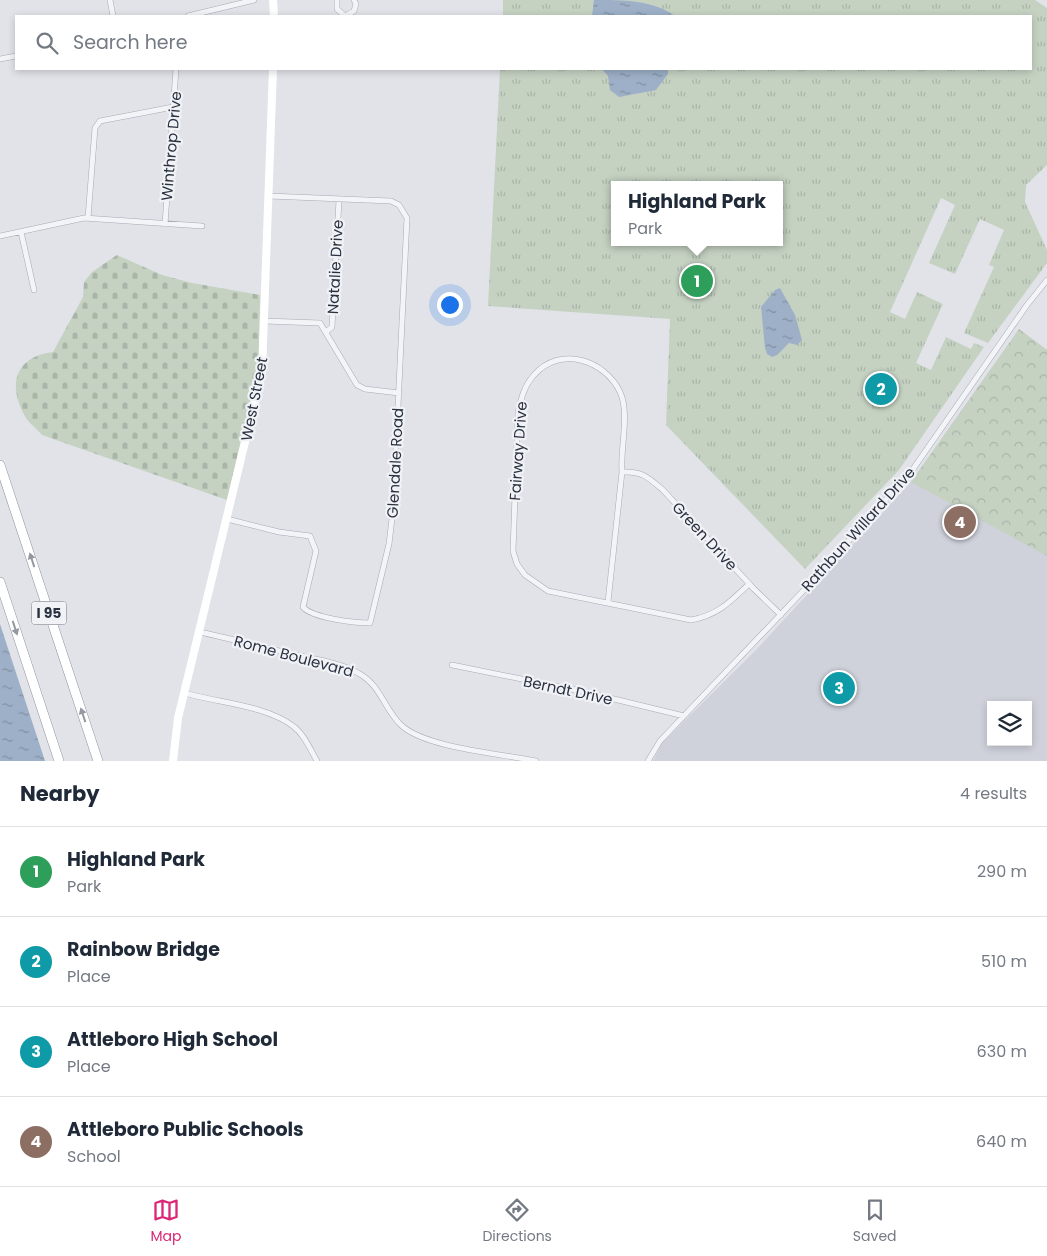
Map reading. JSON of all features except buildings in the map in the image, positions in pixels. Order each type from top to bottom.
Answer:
[{"type":"highway","name":"I 95","points":[[0,465],[98,761]]},
{"type":"highway","name":"I 95","points":[[0,582],[59,761]]},
{"type":"main road","points":[[274,0],[274,15]]},
{"type":"main road","name":"West Street","points":[[173,761],[174,741],[262,372],[273,70]]},
{"type":"street","points":[[110,0],[114,15]]},
{"type":"street","points":[[192,15],[254,0]]},
{"type":"street","points":[[337,0],[337,9],[344,15]]},
{"type":"street","points":[[347,15],[354,11],[356,4],[354,0]]},
{"type":"street","points":[[0,59],[15,56]]},
{"type":"street","name":"Winthrop Drive","points":[[165,224],[176,70]]},
{"type":"street","points":[[88,218],[95,128],[100,121],[174,107]]},
{"type":"street","name":"Glendale Road","points":[[227,519],[279,532],[310,536],[316,551],[303,607],[306,611],[320,615],[356,623],[370,623],[387,553],[394,510],[407,218],[404,210],[391,201],[269,196]]},
{"type":"street","name":"Natalie Drive","points":[[326,332],[332,327],[339,200]]},
{"type":"street","points":[[0,236],[88,218],[202,226]]},
{"type":"street","points":[[20,232],[34,290]]},
{"type":"street","name":"Rathbun Willard Drive","points":[[648,761],[660,740],[781,615],[911,472],[1047,280]]},
{"type":"street","points":[[264,321],[320,324],[357,384],[365,389],[399,393]]},
{"type":"street","name":"Fairway Drive","points":[[608,602],[622,472],[620,456],[624,408],[621,393],[603,369],[576,359],[560,360],[535,373],[521,396],[518,413],[512,529],[513,551],[517,564],[534,584],[548,591],[608,602],[644,612],[691,620],[708,617],[725,606],[749,584]]},
{"type":"street","name":"Green Drive","points":[[622,472],[635,471],[648,477],[749,584],[781,615]]},
{"type":"street","name":"Rome Boulevard","points":[[200,632],[328,662],[357,672],[369,679],[377,688],[392,715],[412,733],[460,747],[536,761]]},
{"type":"street","name":"Berndt Drive","points":[[452,665],[650,706],[684,716]]},
{"type":"street","points":[[185,693],[261,711],[279,718],[294,726],[302,735],[317,761]]},
{"type":"shaded area","points":[[1019,329],[1047,350],[1047,761],[653,761],[662,743],[757,649],[910,483]]},
{"type":"green space","points":[[503,0],[1035,0],[1047,8],[1047,165],[1026,185],[1025,202],[1047,250],[1047,263],[988,343],[964,333],[994,267],[989,265],[1004,230],[980,219],[955,274],[929,263],[955,205],[941,198],[890,312],[905,319],[917,292],[943,304],[916,363],[931,370],[946,337],[971,349],[974,343],[984,347],[899,470],[805,569],[666,425],[670,319],[488,306],[500,70],[1032,70],[1032,15],[503,15]]},
{"type":"green space","points":[[117,255],[162,275],[192,283],[260,295],[259,364],[227,500],[42,435],[26,418],[20,406],[16,384],[22,367],[40,355],[53,352],[83,297],[84,282],[92,272]]},
{"type":"green space","points":[[1019,329],[1047,350],[1047,556],[911,482]]},
{"type":"water","points":[[594,0],[637,2],[657,7],[673,15],[592,15]]},
{"type":"water","points":[[603,70],[668,70],[668,74],[656,90],[619,97],[610,90],[608,76]]},
{"type":"water","points":[[780,288],[795,315],[802,340],[797,345],[789,343],[777,355],[772,357],[767,354],[765,348],[761,307],[775,290]]},
{"type":"water","points":[[0,624],[45,761],[0,761]]},
{"type":"place","name":"Highland Park","points":[[697,281]]},
{"type":"place","name":"Rainbow Bridge","points":[[881,389]]},
{"type":"place","name":"Attleboro Public Schools","points":[[960,522]]},
{"type":"place","name":"Attleboro High School","points":[[839,688]]}]
